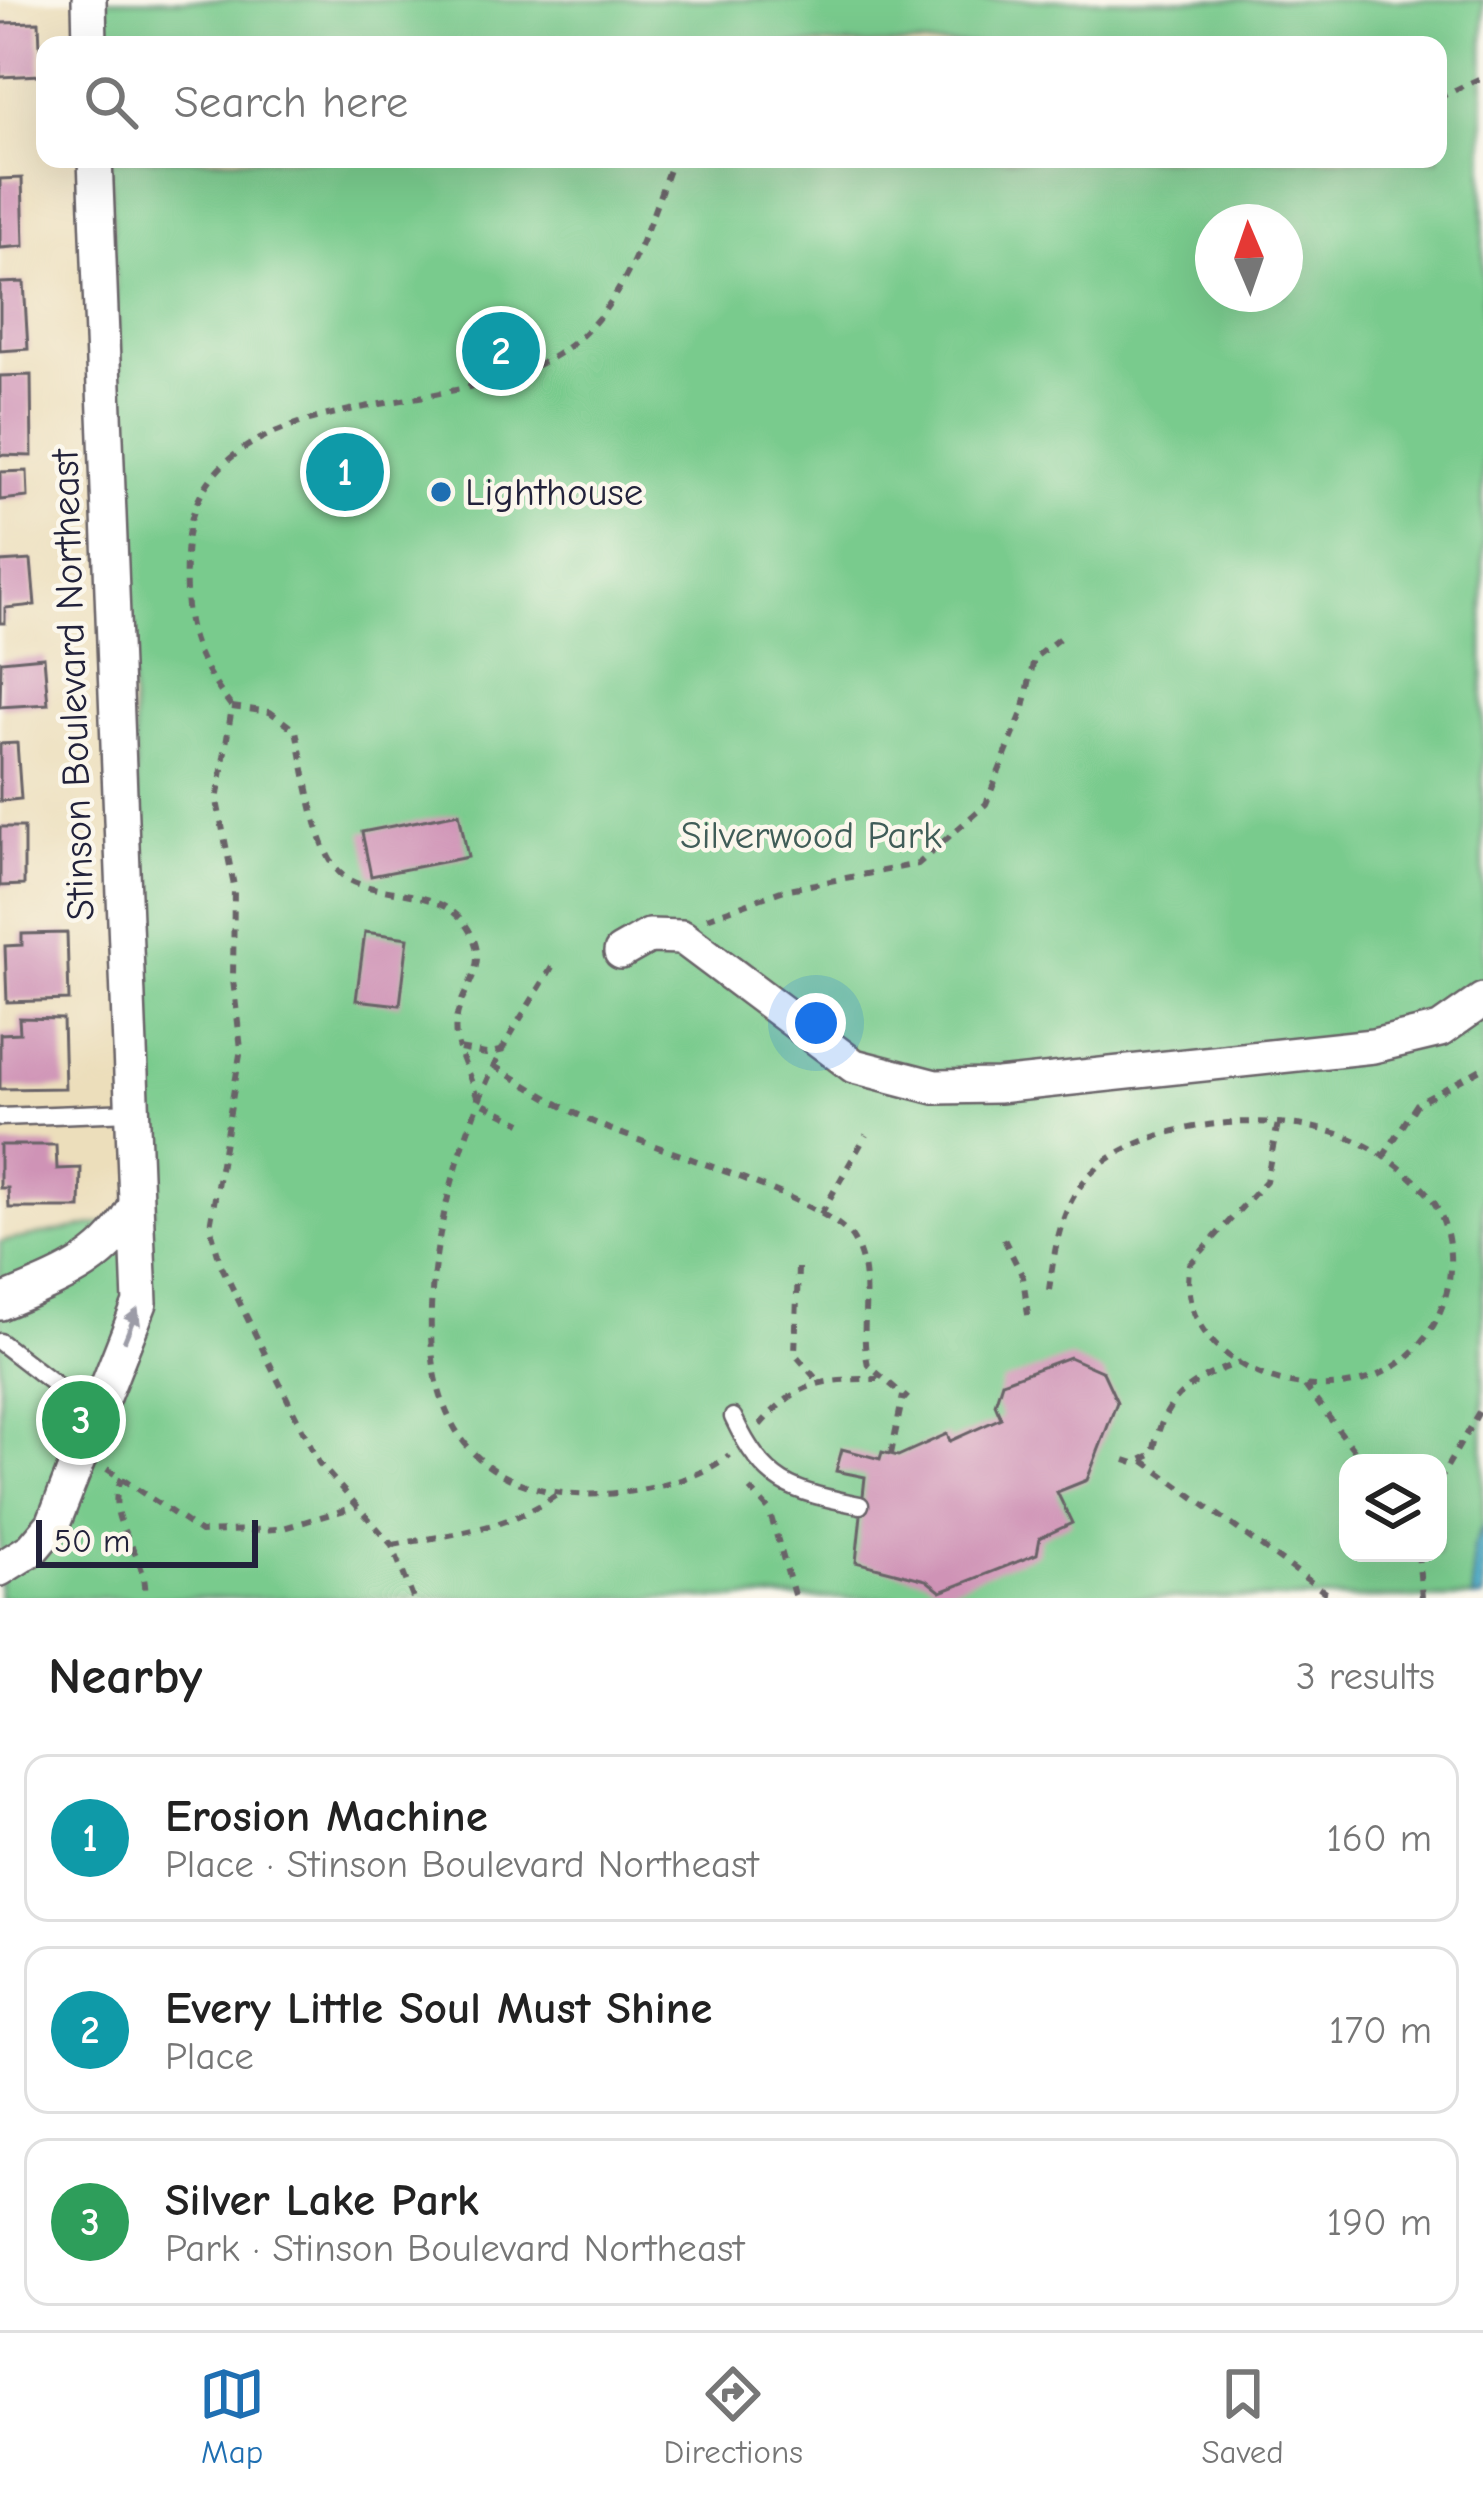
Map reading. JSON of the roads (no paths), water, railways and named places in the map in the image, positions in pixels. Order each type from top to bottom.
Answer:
[{"type":"street","points":[[89,0],[90,36]]},
{"type":"street","name":"Stinson Boulevard Northeast","points":[[0,1569],[32,1550],[53,1524],[108,1377],[136,1319],[95,168]]},
{"type":"street","points":[[621,952],[664,933],[698,946],[854,1066],[935,1087],[998,1086],[1373,1046],[1440,1030],[1483,1000]]},
{"type":"street","points":[[0,1303],[82,1268],[105,1252],[135,1207]]},
{"type":"lane","points":[[0,1117],[132,1112]]},
{"type":"lane","points":[[0,1342],[61,1389],[80,1458]]},
{"type":"lane","points":[[733,1417],[745,1442],[779,1483],[797,1492],[860,1505]]},
{"type":"water","points":[[1483,1524],[1483,1598],[1473,1598],[1473,1548]]},
{"type":"place","name":"Every Little Soul Must Shine","points":[[501,351]]},
{"type":"place","name":"Erosion Machine","points":[[345,472]]},
{"type":"place","name":"Lighthouse","points":[[441,492]]},
{"type":"place","name":"Silver Lake Park","points":[[81,1420]]},
{"type":"park label","name":"Silverwood Park","points":[[811,835]]}]
